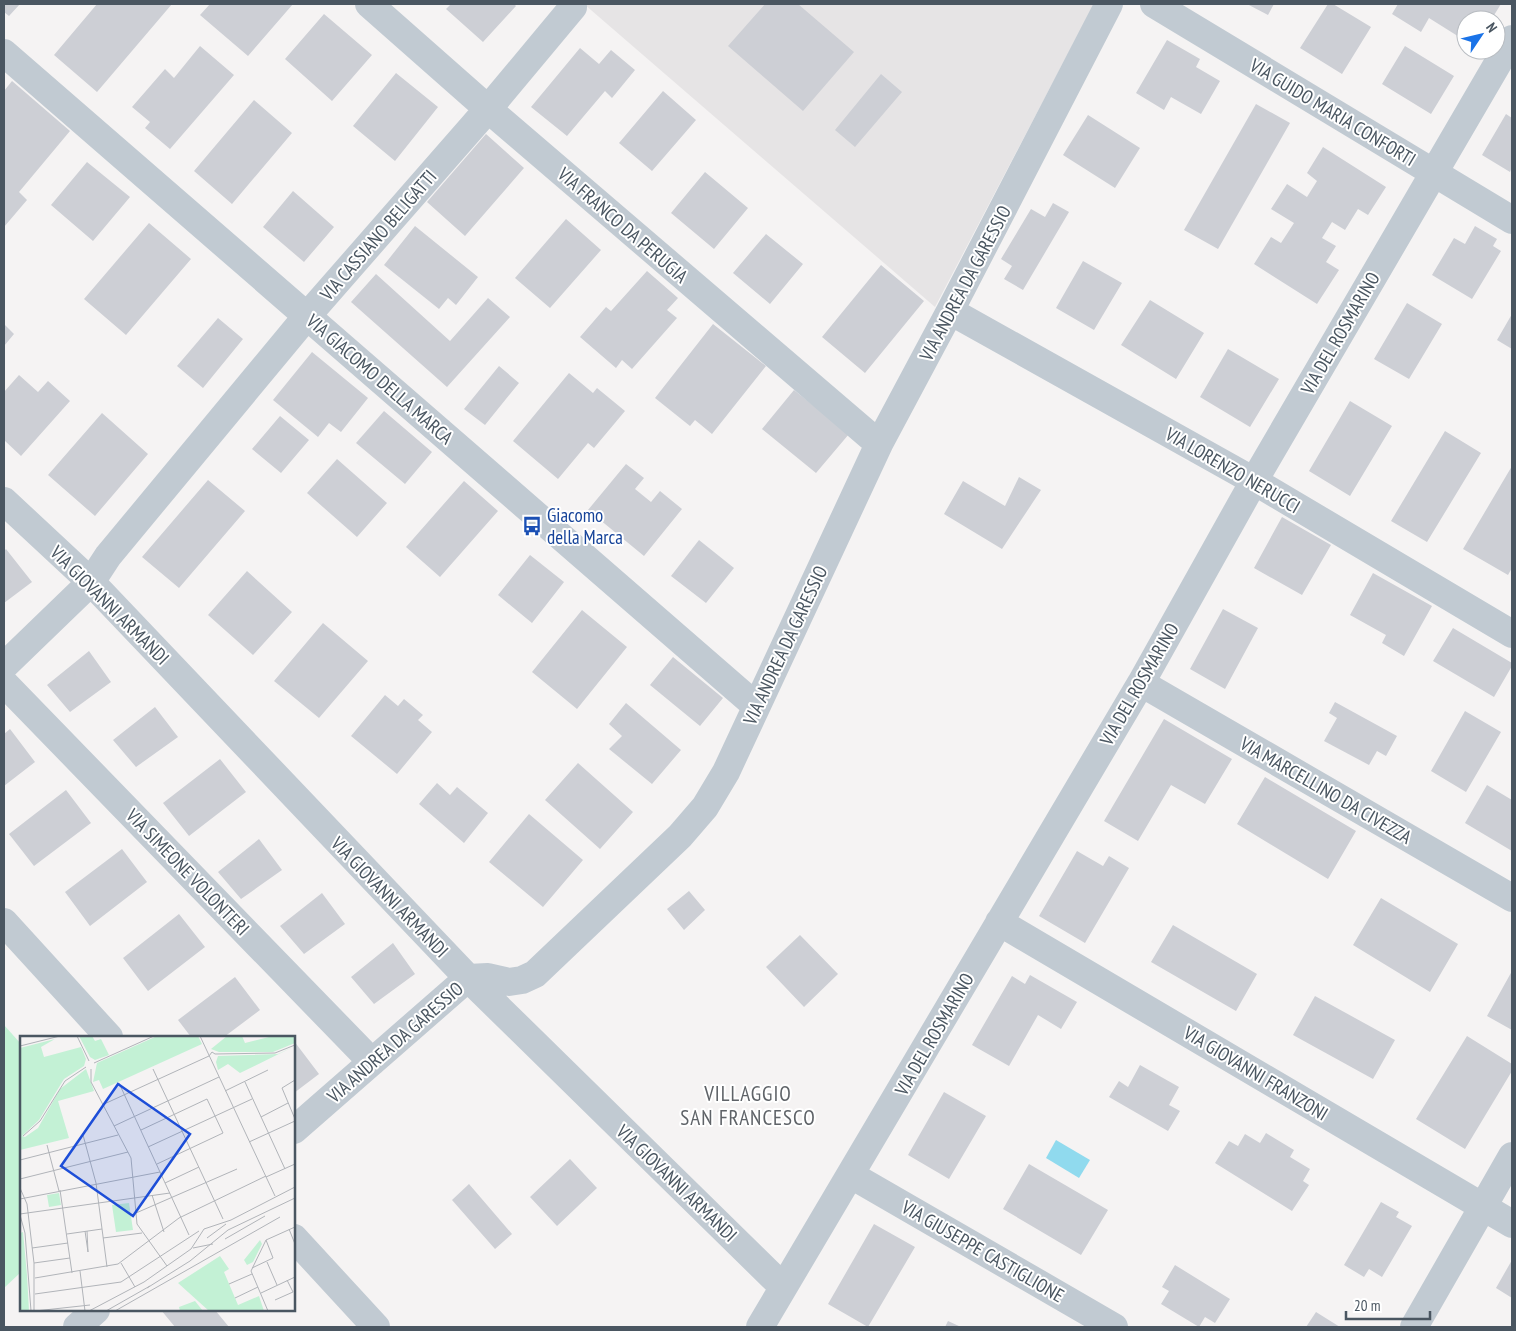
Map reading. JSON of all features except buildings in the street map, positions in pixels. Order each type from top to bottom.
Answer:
[{"type":"street","name":"VIA FRANCO DA PERUGIA","points":[[369,4],[488,109],[879,444]]},
{"type":"street","name":"VIA ANDREA DA GARESSIO","points":[[295,1129],[468,978],[488,977],[509,982],[522,980],[536,974],[680,836],[705,807],[726,772],[879,444],[950,312],[1109,4]]},
{"type":"street","name":"VIA GUIDO MARIA CONFORTI","points":[[1154,4],[1512,220]]},
{"type":"street","name":"VIA CASSIANO BELIGATTI","points":[[4,666],[91,582],[108,556],[307,316],[488,109],[574,7]]},
{"type":"street","name":"VIA DEL ROSMARINO","points":[[760,1327],[852,1175],[1141,683],[1254,481],[1512,39]]},
{"type":"street","name":"VIA GIACOMO DELLA MARCA","points":[[4,53],[756,706]]},
{"type":"street","name":"VIA LORENZO NERUCCI","points":[[950,312],[1254,481],[1512,634]]},
{"type":"street","name":"VIA GIOVANNI ARMANDI","points":[[4,501],[91,582],[468,978],[783,1287]]},
{"type":"street","name":"VIA SIMEONE VOLONTERI","points":[[4,683],[372,1062]]},
{"type":"street","name":"VIA MARCELLINO DA CIVEZZA","points":[[1141,683],[1512,898]]},
{"type":"street","points":[[4,922],[108,1036]]},
{"type":"street","name":"VIA GIOVANNI FRANZONI","points":[[999,922],[1512,1224]]},
{"type":"street","points":[[1414,1327],[1512,1156]]},
{"type":"street","name":"VIA GIUSEPPE CASTIGLIONE","points":[[852,1175],[1114,1327]]},
{"type":"street","points":[[295,1239],[376,1327]]},
{"type":"street","points":[[77,1327],[95,1311]]},
{"type":"shaded area","points":[[584,4],[1094,4],[935,307]]},
{"type":"green space","points":[[4,1025],[20,1043],[20,1273],[4,1288]]},
{"type":"water","points":[[1056,1140],[1090,1160],[1079,1178],[1046,1158]]},
{"type":"place","name":"Giacomo della Marca","points":[[532,526]]},
{"type":"district","name":"VILLAGGIO SAN FRANCESCO","points":[[748,1106]]}]
